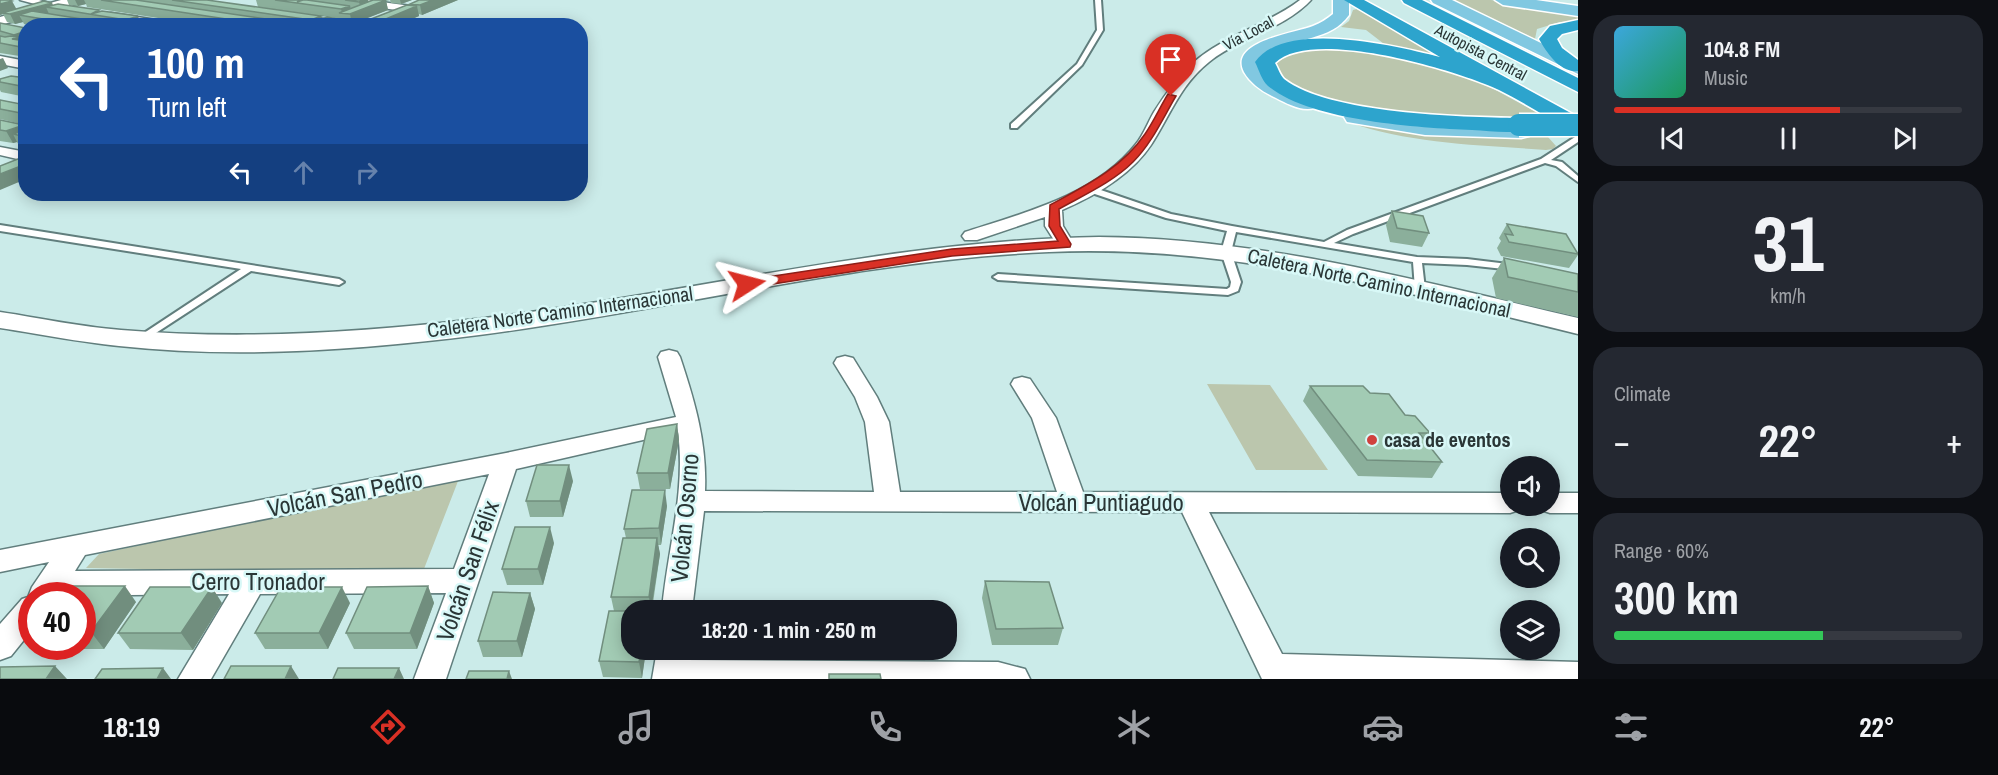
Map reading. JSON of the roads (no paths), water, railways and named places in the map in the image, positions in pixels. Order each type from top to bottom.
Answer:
[{"type":"highway","points":[[1352,0],[1578,128]]},
{"type":"highway","name":"Autopista Central","points":[[1384,0],[1578,103]]},
{"type":"highway","name":"Autopista Central","points":[[1410,0],[1578,86]]},
{"type":"highway","points":[[1576,67],[1555,51],[1548,39],[1555,30],[1578,25]]},
{"type":"highway","points":[[1506,86],[1440,62],[1368,48],[1321,45],[1295,47],[1275,53],[1265,62],[1269,75],[1281,85],[1306,97],[1342,108],[1428,122],[1524,128]]},
{"type":"main road","points":[[1341,0],[1341,15],[1331,24],[1257,52],[1250,63],[1253,72],[1263,82],[1287,96],[1350,116],[1425,128],[1578,128]]},
{"type":"main road","points":[[1439,0],[1576,67]]},
{"type":"main road","points":[[1503,0],[1578,11]]},
{"type":"street","points":[[25,0],[124,18]]},
{"type":"street","points":[[0,21],[47,3],[76,0]]},
{"type":"street","points":[[345,0],[411,9]]},
{"type":"street","name":"Vía Local","points":[[971,236],[1054,207],[1089,189],[1118,169],[1141,147],[1171,96],[1192,70],[1205,59],[1306,0]]},
{"type":"street","points":[[390,17],[422,4]]},
{"type":"street","points":[[0,27],[15,29]]},
{"type":"street","points":[[0,60],[18,63]]},
{"type":"street","points":[[0,151],[18,155]]},
{"type":"street","points":[[9,171],[18,167]]},
{"type":"street","points":[[1054,207],[1054,226],[1065,244]]},
{"type":"street","name":"Caletera Norte Camino Internacional","points":[[0,320],[67,332],[141,340],[276,343],[416,334],[519,321],[917,257],[1065,244],[1149,245],[1226,252],[1322,268],[1578,326]]},
{"type":"street","name":"Volcán Osorno","points":[[669,357],[689,422],[693,453],[691,501],[678,600]]},
{"type":"street","points":[[845,363],[866,397],[877,422],[888,502]]},
{"type":"street","points":[[1022,384],[1044,418],[1073,502]]},
{"type":"street","name":"Volcán San Pedro","points":[[0,561],[507,462],[689,422]]},
{"type":"street","name":"Volcán San Félix","points":[[430,679],[507,462]]},
{"type":"street","name":"Volcán Puntiagudo","points":[[691,501],[1500,503]]},
{"type":"street","points":[[1191,503],[1275,674],[1578,676]]},
{"type":"street","points":[[1560,503],[1578,503]]},
{"type":"street","points":[[51,582],[75,548]]},
{"type":"street","name":"Cerro Tronador","points":[[96,587],[252,582],[465,581]]},
{"type":"street","points":[[194,679],[252,582]]},
{"type":"street","points":[[0,646],[18,625]]},
{"type":"street","points":[[670,668],[901,677],[998,676],[1014,679]]},
{"type":"lane","points":[[1014,126],[1079,65],[1100,30],[1098,0]]},
{"type":"lane","points":[[1326,244],[1350,231],[1544,161],[1578,139]]},
{"type":"lane","points":[[1544,161],[1560,164],[1578,180]]},
{"type":"lane","points":[[1089,189],[1169,216],[1233,229],[1417,260],[1467,262],[1527,270]]},
{"type":"lane","points":[[0,228],[339,282]]},
{"type":"lane","points":[[998,277],[1228,292],[1235,289],[1236,282],[1226,252],[1233,229]]},
{"type":"lane","points":[[1417,260],[1420,289]]},
{"type":"lane","points":[[141,340],[250,267]]},
{"type":"place","name":"casa de eventos","points":[[1372,440]]}]
